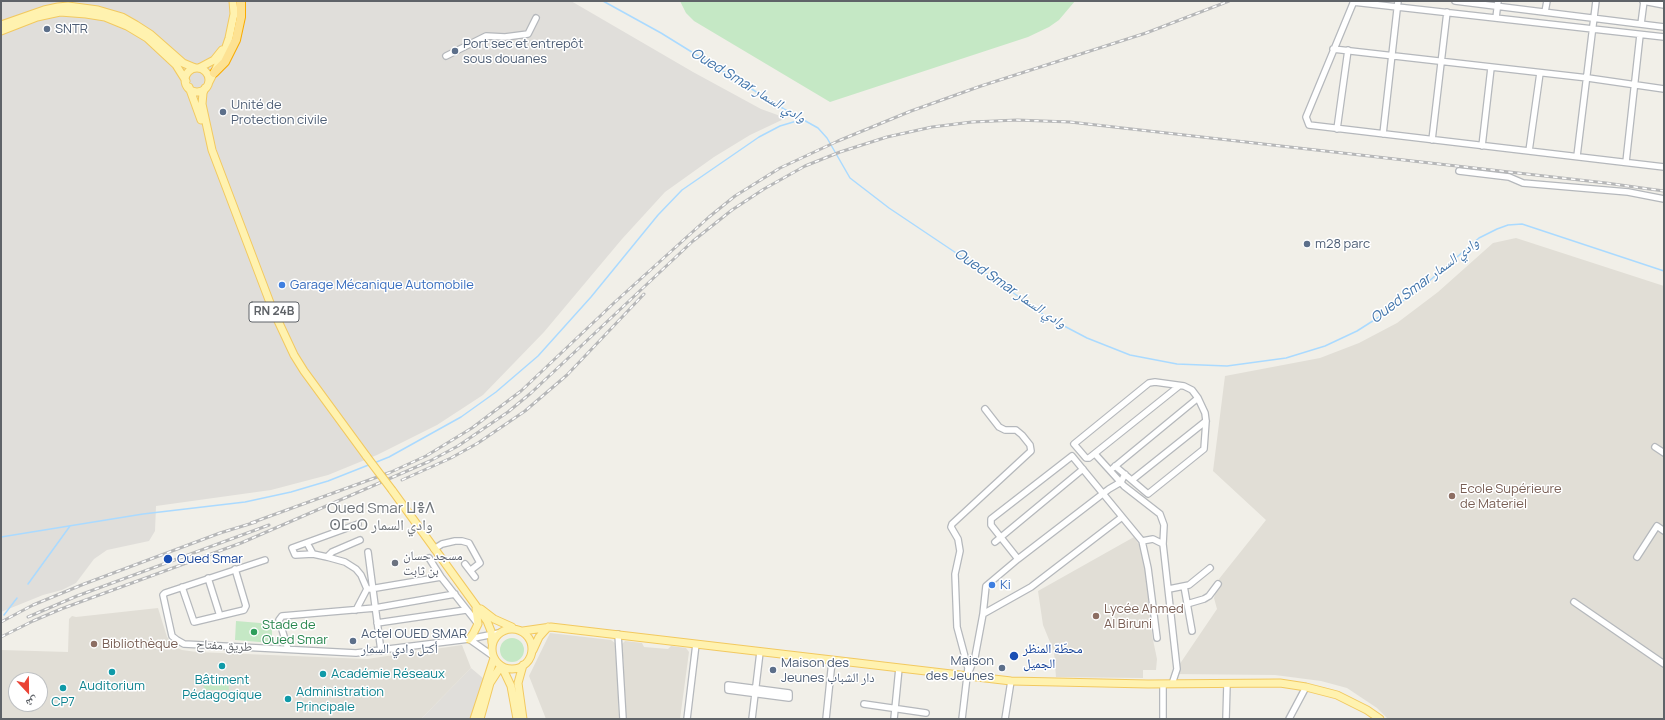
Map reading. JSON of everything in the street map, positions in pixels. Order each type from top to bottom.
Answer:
[{"type":"highway","points":[[214,73],[225,62],[236,40],[242,17],[241,1]]},
{"type":"main road","points":[[212,150],[202,104],[203,93],[224,53],[229,38],[234,14],[233,1]]},
{"type":"main road","points":[[1,25],[44,10],[68,6],[98,10],[129,21],[150,34],[186,65],[197,68],[206,71],[208,74],[207,85],[199,91],[195,91],[187,84],[187,74],[197,68],[214,60],[229,38]]},
{"type":"main road","points":[[1,31],[37,17],[60,12],[80,13],[105,17],[127,26],[150,41],[176,65],[187,84],[212,150]]},
{"type":"main road","name":"RN 24B","points":[[212,150],[269,301],[294,355],[434,550]]},
{"type":"main road","points":[[434,550],[495,633]]},
{"type":"main road","points":[[469,638],[473,634],[478,624],[478,617],[474,604]]},
{"type":"main road","points":[[474,604],[494,619],[507,626],[520,630],[530,640],[532,651]]},
{"type":"main road","points":[[495,633],[505,629],[520,630],[548,627],[1011,681],[1163,684],[1280,683],[1306,687],[1336,695],[1367,710],[1380,719]]},
{"type":"main road","points":[[524,719],[518,683],[524,665],[539,637],[548,627]]},
{"type":"main road","points":[[474,719],[493,657],[492,643],[495,633]]},
{"type":"main road","points":[[493,657],[502,667],[510,682],[517,719]]},
{"type":"main road","points":[[502,667],[513,669],[524,665]]},
{"type":"main road","points":[[480,719],[492,679],[502,667]]},
{"type":"main road","points":[[492,679],[503,679],[510,682]]},
{"type":"street","points":[[1664,37],[1447,12],[1398,4],[1354,1],[1333,49],[1306,120],[1312,126],[1664,167]]},
{"type":"street","points":[[1455,1],[1498,4],[1595,19],[1664,27]]},
{"type":"street","points":[[1545,12],[1547,1]]},
{"type":"street","points":[[1578,156],[1594,29],[1596,1]]},
{"type":"street","points":[[1641,24],[1644,1],[1664,5]]},
{"type":"street","points":[[1383,134],[1398,4]]},
{"type":"street","points":[[1496,18],[1498,4]]},
{"type":"street","points":[[1432,140],[1447,12]]},
{"type":"street","points":[[446,56],[486,36],[505,37],[528,34],[536,18]]},
{"type":"street","points":[[1626,162],[1640,34]]},
{"type":"street","points":[[1333,49],[1588,78],[1664,89]]},
{"type":"street","points":[[1337,129],[1348,50]]},
{"type":"street","points":[[1482,146],[1491,68]]},
{"type":"street","points":[[1529,151],[1540,73]]},
{"type":"street","points":[[1459,171],[1509,177],[1523,183],[1628,192],[1664,199]]},
{"type":"street","points":[[1094,454],[1113,468],[1126,474],[1148,494],[1153,490],[1204,449],[1206,421],[1198,398],[1192,390],[1184,386],[1171,383],[1148,383],[1074,444],[1086,458],[1089,458],[1094,454],[1179,386]]},
{"type":"street","points":[[1113,468],[1198,398]]},
{"type":"street","points":[[962,719],[968,668],[957,627],[955,574],[960,551],[958,539],[952,530],[952,524],[1031,451],[1030,445],[1022,434],[1016,430],[1005,430],[999,427],[985,409]]},
{"type":"street","points":[[1132,480],[1206,421]]},
{"type":"street","points":[[1655,447],[1663,450]]},
{"type":"street","points":[[1018,559],[991,525],[991,519],[1069,456],[1074,457],[1142,541],[1148,568],[1157,638]]},
{"type":"street","points":[[1113,468],[1121,482],[1131,492],[1160,514],[1164,525],[1163,544],[1177,668],[1172,684]]},
{"type":"street","points":[[994,542],[1083,469]]},
{"type":"street","points":[[967,676],[974,662],[986,586],[1018,559],[1121,482],[1126,474]]},
{"type":"street","points":[[982,614],[1031,587],[1122,517]]},
{"type":"street","points":[[358,524],[292,548],[294,554],[313,554],[327,557],[345,562],[356,569],[369,589],[375,608],[381,651]]},
{"type":"street","points":[[1637,557],[1656,526],[1664,531]]},
{"type":"street","points":[[1142,541],[1153,539],[1163,544]]},
{"type":"street","points":[[327,557],[332,552],[360,540]]},
{"type":"street","points":[[434,550],[442,544],[455,541],[469,543],[480,563],[471,570]]},
{"type":"street","points":[[307,543],[313,554]]},
{"type":"street","points":[[356,610],[369,589],[368,552]]},
{"type":"street","points":[[429,558],[441,577],[478,624]]},
{"type":"street","name":"طريق مفتاح","points":[[265,560],[165,593],[163,595],[169,628],[172,636],[184,644],[356,653],[381,651],[495,633]]},
{"type":"street","points":[[465,564],[475,577]]},
{"type":"street","points":[[1168,589],[1195,582],[1210,568]]},
{"type":"street","points":[[182,587],[194,622],[244,610],[246,608],[235,569]]},
{"type":"street","points":[[369,589],[441,577]]},
{"type":"street","points":[[208,578],[220,616]]},
{"type":"street","points":[[1187,604],[1209,596],[1218,584]]},
{"type":"street","points":[[1184,586],[1192,631]]},
{"type":"street","points":[[288,649],[279,620],[282,616],[375,608],[454,594]]},
{"type":"street","points":[[1574,602],[1664,664]]},
{"type":"street","points":[[377,623],[466,610]]},
{"type":"street","points":[[618,634],[623,719]]},
{"type":"street","points":[[469,638],[493,657]]},
{"type":"street","points":[[687,719],[696,644]]},
{"type":"street","points":[[752,719],[760,652]]},
{"type":"street","points":[[826,719],[832,660]]},
{"type":"street","points":[[894,719],[899,668]]},
{"type":"street","points":[[1005,719],[1011,681]]},
{"type":"street","points":[[1163,684],[1163,719]]},
{"type":"street","points":[[1226,684],[1226,719]]},
{"type":"street","points":[[1289,719],[1306,687]]},
{"type":"street","points":[[756,691],[789,693],[789,698],[756,691]]},
{"type":"street","points":[[864,704],[926,713]]},
{"type":"shaded area","points":[[1,1],[571,1],[693,72],[761,109],[786,118],[750,135],[714,157],[665,192],[622,239],[544,332],[483,395],[437,425],[377,455],[328,475],[271,490],[156,506],[155,531],[149,541],[107,550],[94,559],[76,583],[62,590],[43,595],[1,612]]},
{"type":"shaded area","name":"Ecole Supérieure de Materiel","points":[[1516,238],[1664,286],[1664,719],[1388,719],[1377,708],[1347,688],[1321,681],[1275,675],[1173,674],[1217,609],[1214,598],[1219,579],[1266,520],[1213,471],[1225,376],[1320,358],[1359,343],[1397,323],[1438,292],[1493,243]]},
{"type":"shaded area","name":"Lycée Ahmed Al Biruni","points":[[1134,537],[1140,546],[1145,567],[1152,635],[1157,659],[1156,670],[1143,670],[1143,678],[1056,677],[1054,652],[1043,625],[1038,591]]},
{"type":"shaded area","points":[[158,608],[167,637],[175,647],[182,650],[197,652],[367,659],[462,645],[471,668],[421,719],[1,719],[1,650],[68,652],[69,619],[72,616],[76,617]]},
{"type":"shaded area","points":[[550,633],[611,640],[615,643],[617,671],[624,669],[622,644],[625,641],[642,643],[644,647],[668,649],[671,646],[686,648],[689,652],[680,719],[625,719],[625,695],[618,695],[619,719],[546,719],[529,676]]},
{"type":"shaded area","points":[[471,668],[484,679],[471,719],[421,719]]},
{"type":"green space","points":[[680,1],[1075,1],[1059,20],[1049,27],[1028,37],[830,102],[694,21],[686,13]]},
{"type":"green space","name":"Stade de Oued Smar","points":[[236,621],[272,624],[272,643],[235,640]]},
{"type":"green space","points":[[512,638],[521,641],[524,650],[521,659],[512,662],[503,659],[500,650],[503,641]]},
{"type":"green space","points":[[203,678],[228,678],[229,690],[204,690]]},
{"type":"waterway","name":"Oued Smar وادي السمار","points":[[603,1],[661,33],[784,109],[818,128],[827,138],[850,178],[889,208],[980,269],[1047,317],[1087,338],[1130,355],[1177,364],[1227,366],[1286,358],[1325,346],[1357,331],[1390,310],[1421,288],[1479,238],[1508,225],[1522,224],[1664,271]]},
{"type":"waterway","points":[[374,463],[389,457],[461,417],[496,392],[538,356],[591,297],[658,215],[682,190],[759,137],[780,126],[800,120]]},
{"type":"waterway","points":[[1,537],[143,514],[245,502],[291,492],[328,481],[371,464]]},
{"type":"waterway","points":[[28,584],[70,526]]},
{"type":"waterway","points":[[4,615],[17,598]]},
{"type":"railway","points":[[251,523],[391,472],[426,456],[472,428],[521,391],[615,302],[709,217],[735,196],[780,168],[838,141],[911,111],[981,86],[1146,33],[1229,1]]},
{"type":"railway","points":[[1,637],[61,609],[241,543],[430,461],[458,446],[508,412],[531,393],[693,241],[732,210],[764,189],[805,166],[840,152],[887,137],[932,127],[972,122],[1017,120],[1070,122],[1606,183],[1664,191]]},
{"type":"railway","points":[[402,480],[451,458],[478,443],[525,411],[567,375],[644,294]]},
{"type":"railway","points":[[1,622],[33,605],[84,584],[220,533],[256,522]]},
{"type":"railway","points":[[28,617],[77,596],[269,525]]},
{"type":"place","name":"SNTR","points":[[47,29]]},
{"type":"place","name":"Port sec et entrepôt sous douanes","points":[[455,51]]},
{"type":"place","name":"Unité de Protection civile","points":[[223,112]]},
{"type":"place","name":"m28 parc","points":[[1307,244]]},
{"type":"place","name":"Garage Mécanique Automobile","points":[[282,285]]},
{"type":"place","name":"Ecole Supérieure de Materiel","points":[[1452,496]]},
{"type":"place","name":"Oued Smar","points":[[168,559]]},
{"type":"place","name":"مسجد حسان بن ثابت","points":[[395,563]]},
{"type":"place","name":"Ki","points":[[992,585]]},
{"type":"place","name":"Lycée Ahmed Al Biruni","points":[[1096,616]]},
{"type":"place","name":"Stade de Oued Smar","points":[[254,632]]},
{"type":"place","name":"Actel OUED SMAR أكتل وادي السمار","points":[[353,641]]},
{"type":"place","name":"Bibliothèque","points":[[94,644]]},
{"type":"place","name":"محطّة المنظر الجميل","points":[[1014,656]]},
{"type":"place","name":"Bâtiment Pédagogique","points":[[222,666]]},
{"type":"place","name":"Maison des Jeunes","points":[[1002,668]]},
{"type":"place","name":"Maison des Jeunes دار الشباب","points":[[773,670]]},
{"type":"place","name":"Auditorium","points":[[112,672]]},
{"type":"place","name":"Académie Réseaux","points":[[323,674]]},
{"type":"place","name":"CP7","points":[[63,688]]},
{"type":"place","name":"Administration Principale","points":[[288,699]]},
{"type":"district","name":"Oued Smar ⵡⴻⴷ ⵙⵎⴰⵔ وادي السمار","points":[[381,518]]}]
